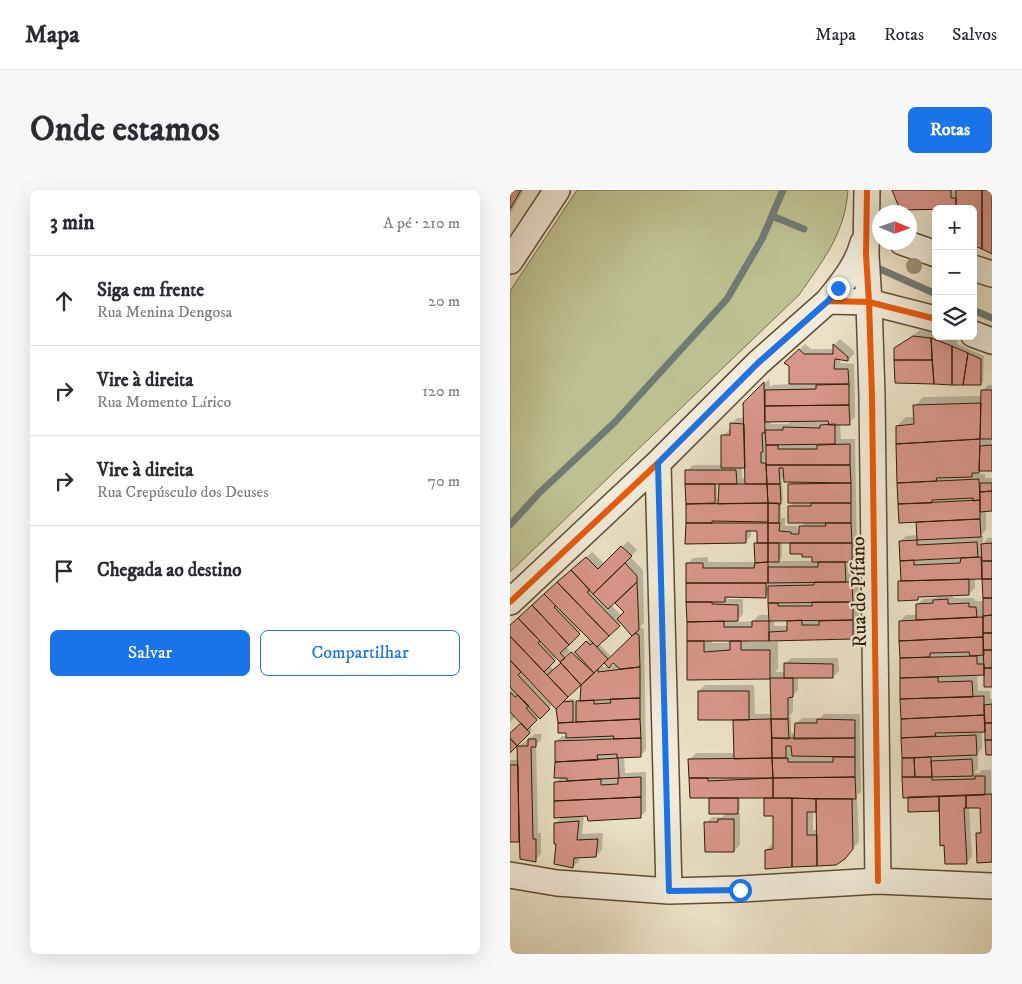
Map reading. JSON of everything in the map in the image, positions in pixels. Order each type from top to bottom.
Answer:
[{"type":"street","points":[[510,261],[557,190]]},
{"type":"street","points":[[867,190],[872,225]]},
{"type":"street","points":[[510,602],[658,463],[758,363],[828,301],[848,275],[872,234]]},
{"type":"street","name":"Rua do Pífano","points":[[872,235],[866,255],[872,396],[878,881]]},
{"type":"street","points":[[917,247],[932,253]]},
{"type":"street","points":[[977,269],[992,274]]},
{"type":"street","points":[[828,301],[869,302],[932,318]]},
{"type":"street","points":[[977,335],[992,341]]},
{"type":"street","points":[[658,463],[669,891]]},
{"type":"street","points":[[510,876],[558,884],[669,891],[740,890],[878,881],[992,886]]},
{"type":"green space","points":[[577,190],[848,190],[846,206],[838,233],[799,295],[510,572],[510,291]]},
{"type":"building","points":[[510,190],[521,190],[510,209]]},
{"type":"building","points":[[892,190],[951,190],[951,198],[956,198],[956,205],[932,205],[932,209],[917,210],[917,205],[898,205]]},
{"type":"building","points":[[956,190],[982,190],[982,249],[977,247],[977,205],[956,205]]},
{"type":"building","points":[[982,190],[992,190],[992,254],[982,249]]},
{"type":"building","points":[[913,336],[931,338],[932,360],[894,360],[894,348]]},
{"type":"building","points":[[931,338],[932,340],[952,346],[952,385],[934,384]]},
{"type":"building","points":[[833,344],[848,357],[848,361],[835,359],[834,369],[848,369],[849,384],[789,384],[789,366],[784,363],[799,349],[804,354],[833,354]]},
{"type":"building","points":[[952,346],[968,353],[963,385],[952,385]]},
{"type":"building","points":[[968,353],[981,359],[981,385],[963,385]]},
{"type":"building","points":[[894,360],[932,360],[934,384],[895,383]]},
{"type":"building","points":[[764,382],[765,433],[762,433],[763,452],[761,452],[761,463],[766,463],[767,484],[745,484],[743,403]]},
{"type":"building","points":[[849,384],[849,405],[765,406],[765,390],[816,389],[816,385]]},
{"type":"building","points":[[981,390],[992,390],[992,439],[980,439]]},
{"type":"building","points":[[981,403],[980,439],[896,444],[896,426],[914,424],[913,405]]},
{"type":"building","points":[[849,405],[850,425],[829,425],[828,421],[765,422],[765,406]]},
{"type":"building","points":[[730,423],[744,424],[745,468],[721,468],[721,435],[730,435]]},
{"type":"building","points":[[835,424],[835,444],[766,445],[765,430],[783,430],[783,427],[820,428],[820,425]]},
{"type":"building","points":[[980,439],[979,473],[972,473],[972,477],[936,478],[937,481],[897,483],[896,444]]},
{"type":"building","points":[[850,444],[850,465],[766,465],[766,445],[778,445],[778,449],[817,449],[817,445]]},
{"type":"building","points":[[992,445],[992,471],[979,471],[980,446]]},
{"type":"building","points":[[766,465],[850,465],[851,483],[784,482],[783,468],[779,468],[780,484],[767,484]]},
{"type":"building","points":[[685,470],[736,470],[737,484],[685,484]]},
{"type":"building","points":[[979,479],[980,500],[973,501],[973,498],[932,500],[932,503],[898,504],[897,483]]},
{"type":"building","points":[[851,483],[851,503],[788,503],[788,484]]},
{"type":"building","points":[[980,483],[992,483],[992,491],[980,492]]},
{"type":"building","points":[[685,484],[715,484],[715,503],[686,504]]},
{"type":"building","points":[[719,484],[767,484],[768,503],[718,504]]},
{"type":"building","points":[[767,484],[780,484],[781,504],[768,503]]},
{"type":"building","points":[[992,491],[992,511],[980,512],[980,492]]},
{"type":"building","points":[[980,500],[980,519],[899,523],[898,504]]},
{"type":"building","points":[[768,503],[768,522],[712,521],[712,523],[686,523],[686,504]]},
{"type":"building","points":[[768,503],[779,503],[779,523],[768,523]]},
{"type":"building","points":[[811,503],[851,503],[851,523],[788,523],[788,506],[811,506]]},
{"type":"building","points":[[980,519],[981,537],[917,540],[916,522]]},
{"type":"building","points":[[686,523],[768,523],[768,543],[757,543],[757,531],[746,531],[746,543],[685,544]]},
{"type":"building","points":[[768,523],[780,523],[779,531],[799,534],[799,526],[826,526],[825,523],[851,523],[852,543],[768,543]]},
{"type":"building","points":[[917,540],[917,545],[977,542],[978,557],[900,561],[899,541]]},
{"type":"building","points":[[754,543],[768,543],[768,562],[755,563]]},
{"type":"building","points":[[768,543],[779,543],[779,562],[768,562]]},
{"type":"building","points":[[790,543],[852,543],[852,562],[812,562],[812,557],[802,557],[802,554],[790,554]]},
{"type":"building","points":[[992,543],[992,561],[982,561],[981,544]]},
{"type":"building","points":[[621,546],[632,556],[593,594],[571,570],[586,557],[598,569]]},
{"type":"building","points":[[981,557],[982,579],[901,581],[900,561],[914,560],[914,565],[960,563],[961,558]]},
{"type":"building","points":[[982,561],[992,561],[992,579],[982,579]]},
{"type":"building","points":[[768,562],[768,583],[686,583],[686,563],[703,563],[703,568],[754,568],[755,563]]},
{"type":"building","points":[[818,562],[845,562],[846,582],[768,583],[768,567],[818,567]]},
{"type":"building","points":[[625,563],[637,576],[637,582],[608,609],[593,594]]},
{"type":"building","points":[[571,570],[590,590],[587,592],[620,626],[609,636],[557,582]]},
{"type":"building","points":[[969,579],[969,595],[918,597],[918,600],[898,601],[898,581]]},
{"type":"building","points":[[982,579],[992,579],[992,598],[983,598]]},
{"type":"building","points":[[557,582],[609,636],[597,647],[544,594]]},
{"type":"building","points":[[637,582],[639,630],[632,636],[617,619],[624,612],[615,603]]},
{"type":"building","points":[[814,582],[852,582],[853,602],[768,603],[768,586],[814,585]]},
{"type":"building","points":[[686,583],[766,583],[766,598],[725,597],[725,602],[686,602]]},
{"type":"building","points":[[544,594],[580,634],[569,645],[532,605]]},
{"type":"building","points":[[983,598],[992,598],[992,615],[983,616]]},
{"type":"building","points":[[948,599],[948,604],[969,603],[969,607],[976,607],[977,617],[916,620],[916,604],[933,603],[933,600]]},
{"type":"building","points":[[686,602],[738,605],[738,621],[687,622]]},
{"type":"building","points":[[812,602],[853,602],[853,620],[769,621],[768,603],[778,603],[778,606],[812,606]]},
{"type":"building","points":[[532,605],[569,645],[560,653],[565,658],[560,662],[518,618]]},
{"type":"building","points":[[992,615],[992,633],[983,633],[983,616]]},
{"type":"building","points":[[983,617],[983,637],[899,641],[899,621]]},
{"type":"building","points":[[518,618],[540,641],[538,643],[555,661],[544,672],[510,636],[510,625]]},
{"type":"building","points":[[802,620],[802,625],[819,625],[819,621],[853,620],[853,639],[769,641],[769,632],[787,631],[787,621]]},
{"type":"building","points":[[724,621],[724,627],[752,627],[752,621],[769,621],[769,641],[687,641],[687,622]]},
{"type":"building","points":[[635,633],[639,635],[640,667],[620,669],[613,663],[609,668],[604,663]]},
{"type":"building","points":[[983,633],[992,633],[992,650],[983,650]]},
{"type":"building","points":[[510,636],[568,697],[556,709],[510,660]]},
{"type":"building","points":[[983,637],[984,655],[970,656],[969,652],[930,653],[930,657],[900,658],[899,641]]},
{"type":"building","points":[[586,641],[590,645],[593,643],[608,659],[594,673],[575,652]]},
{"type":"building","points":[[687,641],[704,641],[704,652],[730,650],[730,641],[741,641],[741,650],[770,650],[770,679],[687,680]]},
{"type":"building","points":[[983,650],[992,650],[992,668],[984,668]]},
{"type":"building","points":[[571,652],[594,673],[581,685],[560,662]]},
{"type":"building","points":[[977,656],[977,664],[984,664],[984,675],[900,678],[900,658]]},
{"type":"building","points":[[510,660],[521,672],[518,675],[550,709],[540,719],[510,687]]},
{"type":"building","points":[[561,663],[581,685],[568,697],[547,675]]},
{"type":"building","points":[[784,663],[833,664],[833,678],[784,678]]},
{"type":"building","points":[[640,667],[640,698],[580,701],[581,685],[598,669],[598,672]]},
{"type":"building","points":[[984,668],[992,668],[992,687],[984,687]]},
{"type":"building","points":[[938,677],[938,682],[972,681],[973,697],[900,699],[900,678]]},
{"type":"building","points":[[770,678],[793,678],[793,697],[788,698],[788,719],[771,719]]},
{"type":"building","points":[[698,691],[749,691],[749,720],[698,720]]},
{"type":"building","points":[[510,692],[515,697],[518,695],[529,706],[526,708],[537,720],[527,730],[510,712]]},
{"type":"building","points":[[984,696],[984,715],[901,719],[900,699]]},
{"type":"building","points":[[640,698],[640,719],[576,722],[576,701],[594,700],[594,704],[611,703],[610,699]]},
{"type":"building","points":[[573,701],[573,722],[558,723],[556,709],[563,702]]},
{"type":"building","points":[[992,704],[992,723],[985,723],[984,705]]},
{"type":"building","points":[[984,715],[985,732],[935,733],[936,736],[901,738],[901,719]]},
{"type":"building","points":[[640,719],[641,738],[613,739],[614,736],[566,738],[566,733],[558,733],[558,723]]},
{"type":"building","points":[[771,719],[772,758],[734,759],[733,720]]},
{"type":"building","points":[[771,719],[788,719],[789,739],[772,738]]},
{"type":"building","points":[[817,719],[855,720],[855,738],[794,739],[795,723],[817,723]]},
{"type":"building","points":[[521,723],[530,733],[517,746],[510,738],[510,733]]},
{"type":"building","points":[[985,723],[992,723],[992,740],[985,740]]},
{"type":"building","points":[[976,735],[977,755],[902,758],[901,738]]},
{"type":"building","points":[[510,738],[517,746],[510,753]]},
{"type":"building","points":[[641,738],[641,757],[617,758],[617,754],[597,755],[598,760],[555,762],[555,741]]},
{"type":"building","points":[[772,738],[855,738],[855,757],[792,756],[791,746],[786,746],[786,758],[772,758]]},
{"type":"building","points":[[528,739],[536,739],[536,747],[531,747],[533,839],[536,839],[536,862],[520,859],[517,746],[528,746]]},
{"type":"building","points":[[985,740],[992,740],[992,755],[986,755]]},
{"type":"building","points":[[833,757],[855,757],[855,777],[773,778],[772,758],[788,758],[788,762],[833,762]]},
{"type":"building","points":[[931,757],[932,777],[915,777],[914,758]]},
{"type":"building","points":[[618,758],[619,778],[567,781],[567,778],[554,778],[555,762]]},
{"type":"building","points":[[772,758],[773,778],[689,778],[688,759]]},
{"type":"building","points":[[902,758],[914,758],[915,777],[902,777]]},
{"type":"building","points":[[972,759],[973,776],[932,777],[931,761]]},
{"type":"building","points":[[510,765],[518,765],[519,842],[510,842]]},
{"type":"building","points":[[975,776],[985,776],[985,795],[903,798],[902,777],[932,777],[932,780],[975,779]]},
{"type":"building","points":[[641,777],[641,797],[554,801],[554,782],[601,779],[601,785],[618,784],[618,778]]},
{"type":"building","points":[[855,777],[856,799],[773,798],[773,778]]},
{"type":"building","points":[[689,778],[708,778],[708,781],[773,778],[773,798],[690,798]]},
{"type":"building","points":[[992,794],[992,862],[977,863],[976,833],[981,833],[980,808],[966,808],[966,795]]},
{"type":"building","points":[[966,795],[966,808],[964,808],[967,864],[945,864],[944,845],[940,846],[939,796]]},
{"type":"building","points":[[939,796],[939,811],[908,812],[908,797]]},
{"type":"building","points":[[641,797],[641,818],[588,821],[587,816],[554,818],[554,801]]},
{"type":"building","points":[[709,798],[738,798],[738,814],[709,814]]},
{"type":"building","points":[[764,798],[792,798],[792,867],[765,869],[765,850],[773,849],[773,816],[764,816]]},
{"type":"building","points":[[792,798],[816,799],[816,812],[807,812],[807,835],[817,835],[817,866],[792,867]]},
{"type":"building","points":[[816,799],[852,799],[853,849],[845,859],[836,865],[817,866]]},
{"type":"building","points":[[718,819],[734,819],[734,852],[705,852],[704,822],[718,822]]},
{"type":"building","points":[[579,821],[577,840],[598,839],[596,857],[574,858],[573,868],[554,864],[556,844],[554,844],[554,823]]},
{"type":"waterway","points":[[510,525],[539,493],[615,422],[727,299],[762,239],[783,190]]},
{"type":"waterway","points":[[772,216],[804,229]]},
{"type":"waterway","points":[[880,269],[932,292]]},
{"type":"waterway","points":[[977,312],[992,318]]},
{"type":"cycle path","points":[[867,190],[866,255],[872,396],[878,881]]},
{"type":"cycle path","points":[[510,602],[658,463],[758,363],[828,301],[869,302],[932,318]]},
{"type":"route","points":[[740,890],[669,891],[658,463],[758,363],[828,301],[838,288]]}]
